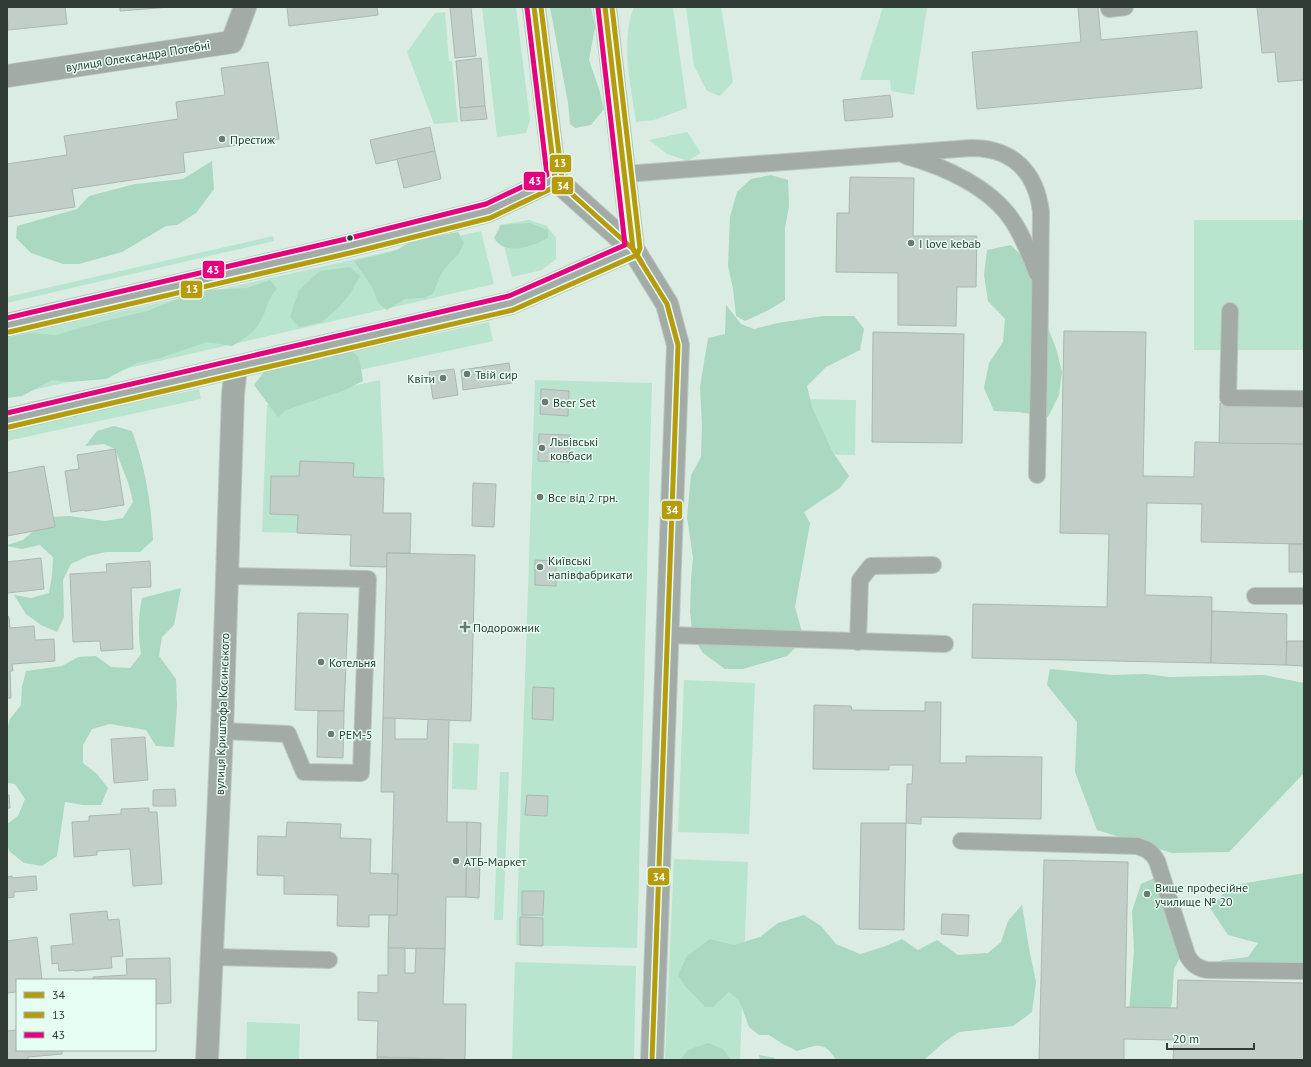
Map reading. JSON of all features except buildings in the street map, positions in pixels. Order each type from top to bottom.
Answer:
[{"type":"street","name":"вулиця Олександра Потебні","points":[[7,76],[232,42],[245,7]]},
{"type":"street","points":[[534,7],[555,178],[633,249],[667,304],[678,345],[652,1060]]},
{"type":"street","points":[[605,7],[633,249]]},
{"type":"street","points":[[7,325],[352,245],[488,211],[555,178]]},
{"type":"street","points":[[7,420],[511,303],[633,249]]},
{"type":"street","name":"вулиця Криштофа Косинського","points":[[207,1060],[213,957],[222,731],[233,394],[236,367]]},
{"type":"lane","points":[[1109,9],[1125,7]]},
{"type":"lane","points":[[625,174],[897,153],[984,148],[997,151],[1020,165],[1029,175],[1035,187],[1039,199],[1040,212],[1037,475]]},
{"type":"lane","points":[[897,153],[926,162],[948,172],[991,197],[1011,219],[1027,247],[1040,281]]},
{"type":"lane","points":[[1230,311],[1228,398],[1304,399]]},
{"type":"lane","points":[[858,642],[860,580],[871,566],[933,565]]},
{"type":"lane","points":[[222,731],[288,734],[304,772],[361,773],[368,578],[227,576]]},
{"type":"lane","points":[[1255,596],[1304,596]]},
{"type":"lane","points":[[668,635],[945,644]]},
{"type":"lane","points":[[961,841],[1137,846],[1146,848],[1153,854],[1157,861],[1187,955],[1191,963],[1198,968],[1207,970],[1304,971]]},
{"type":"lane","points":[[213,957],[330,960]]},
{"type":"green space","points":[[482,7],[516,7],[530,120],[526,133],[497,137]]},
{"type":"green space","points":[[550,7],[591,7],[595,27],[589,60],[604,109],[591,125],[575,128],[570,124],[568,103]]},
{"type":"green space","points":[[634,7],[673,7],[687,108],[654,120],[636,122],[629,79],[627,49],[630,21]]},
{"type":"green space","points":[[686,7],[721,7],[733,82],[720,96],[707,91],[694,66]]},
{"type":"green space","points":[[883,7],[927,7],[914,95],[891,91],[890,80],[860,80]]},
{"type":"green space","points":[[445,12],[449,61],[452,61],[458,122],[434,124],[407,52],[435,13]]},
{"type":"green space","points":[[687,132],[701,153],[688,161],[667,154],[649,140]]},
{"type":"green space","points":[[212,161],[214,189],[196,213],[177,225],[166,226],[122,252],[79,264],[63,264],[31,253],[16,238],[17,226],[77,209],[89,196],[135,184],[183,179]]},
{"type":"green space","points":[[771,175],[788,180],[789,206],[785,228],[785,300],[767,311],[745,321],[736,316],[733,289],[728,266],[730,217],[737,192],[751,179]]},
{"type":"green space","points":[[529,220],[547,226],[556,238],[556,259],[542,270],[512,277],[499,225]]},
{"type":"green space","points":[[1194,220],[1304,220],[1304,350],[1194,350]]},
{"type":"green space","points":[[530,223],[548,230],[548,238],[527,247],[512,248],[499,244],[494,238],[501,225]]},
{"type":"green space","points":[[481,231],[494,284],[7,396],[7,337]]},
{"type":"green space","points":[[458,232],[464,243],[458,255],[450,262],[441,274],[433,294],[424,298],[405,299],[387,310],[378,303],[372,287],[354,261],[395,251],[412,241]]},
{"type":"green space","points":[[273,236],[274,241],[7,303],[7,297]]},
{"type":"green space","points":[[1011,245],[1028,262],[1040,308],[1056,348],[1062,372],[1059,395],[1048,417],[1019,412],[994,411],[984,388],[989,363],[1003,342],[1005,319],[988,301],[984,275],[987,250]]},
{"type":"green space","points":[[350,267],[360,276],[350,294],[339,307],[322,322],[299,327],[290,317],[299,290],[320,271]]},
{"type":"green space","points":[[270,280],[277,289],[271,296],[258,326],[232,346],[207,342],[160,358],[137,363],[106,379],[69,382],[52,380],[22,396],[7,398],[7,338],[30,333],[56,335],[147,311],[206,290],[247,288]]},
{"type":"green space","points":[[726,305],[741,324],[754,329],[778,323],[823,316],[854,316],[864,329],[860,350],[826,367],[807,386],[812,407],[832,451],[849,476],[840,488],[804,512],[810,523],[795,607],[804,639],[787,656],[743,669],[725,669],[703,653],[693,637],[690,612],[693,558],[687,517],[691,475],[701,457],[702,425],[700,387],[708,338],[725,334]]},
{"type":"green space","points":[[489,322],[493,341],[273,389],[269,370]]},
{"type":"green space","points":[[343,342],[359,358],[363,381],[345,390],[286,410],[278,417],[254,385],[264,372],[292,363]]},
{"type":"green space","points":[[380,380],[384,478],[353,477],[353,463],[300,462],[299,476],[271,476],[270,514],[298,515],[297,533],[262,532],[267,405]]},
{"type":"green space","points":[[535,380],[652,383],[637,948],[516,945]]},
{"type":"green space","points":[[199,389],[201,399],[7,441],[7,429]]},
{"type":"green space","points":[[792,399],[856,400],[855,455],[792,454]]},
{"type":"green space","points":[[114,426],[132,431],[137,444],[147,484],[153,540],[140,552],[106,552],[88,556],[71,564],[63,580],[64,617],[57,632],[41,625],[26,614],[14,595],[31,598],[49,593],[53,557],[40,545],[22,549],[7,545],[23,540],[50,517],[69,516],[105,521],[123,518],[133,502],[129,485],[115,449],[104,444],[85,446],[97,431]]},
{"type":"green space","points":[[181,588],[174,625],[162,637],[159,656],[176,679],[177,706],[174,747],[156,746],[146,730],[110,724],[92,729],[83,745],[83,763],[97,774],[108,788],[101,805],[83,805],[65,802],[57,856],[42,866],[24,863],[9,851],[7,843],[7,824],[18,816],[25,799],[15,784],[7,783],[7,730],[10,719],[21,705],[22,687],[26,671],[62,666],[78,657],[96,656],[111,667],[130,668],[141,654],[139,626],[142,598]]},
{"type":"green space","points":[[1050,669],[1112,675],[1145,674],[1170,677],[1264,675],[1304,683],[1304,773],[1229,852],[1172,853],[1097,830],[1075,772],[1077,722],[1047,685]]},
{"type":"green space","points":[[684,680],[755,683],[749,834],[678,832]]},
{"type":"green space","points":[[453,743],[479,744],[477,790],[452,789]]},
{"type":"green space","points":[[500,772],[509,772],[503,920],[494,920]]},
{"type":"green space","points":[[674,859],[748,862],[740,1060],[665,1060]]},
{"type":"green space","points":[[1304,873],[1304,974],[1205,969],[1223,960],[1248,957],[1258,943],[1228,935],[1210,908],[1230,886]]},
{"type":"green space","points":[[1159,876],[1177,895],[1186,946],[1174,969],[1172,1003],[1166,1020],[1129,1012],[1134,951],[1132,911],[1141,884]]},
{"type":"green space","points":[[1022,905],[1036,982],[1032,1012],[1013,1026],[959,1032],[943,1043],[924,1060],[836,1060],[828,1049],[820,1046],[797,1051],[769,1035],[759,1035],[749,1027],[739,1000],[729,992],[713,1007],[705,1007],[685,986],[678,975],[687,956],[710,939],[734,945],[760,937],[778,923],[804,915],[821,926],[836,944],[860,954],[902,939],[918,950],[937,940],[958,955],[988,953],[1001,942],[1008,921]]},
{"type":"green space","points":[[515,962],[636,966],[634,1060],[512,1060]]},
{"type":"green space","points":[[247,1022],[300,1024],[299,1060],[246,1060]]},
{"type":"green space","points":[[708,1043],[723,1049],[731,1060],[680,1060],[688,1050]]},
{"type":"green space","points":[[759,1055],[775,1058],[776,1060],[760,1060]]},
{"type":"transit line","name":"34","points":[[534,7],[555,179],[633,249],[667,304],[678,345],[652,1060]]},
{"type":"transit line","name":"13","points":[[9,332],[354,252],[490,218],[559,185],[562,178],[541,7]]},
{"type":"transit line","name":"34","points":[[605,7],[633,249],[642,263]]},
{"type":"transit line","name":"13","points":[[9,427],[513,310],[637,255],[640,248],[612,7]]},
{"type":"transit line","name":"43","points":[[7,318],[350,238],[486,204],[547,175],[527,8]]},
{"type":"transit line","name":"43","points":[[7,413],[509,296],[625,245],[598,8]]},
{"type":"place","name":"Престиж","points":[[222,139]]},
{"type":"place","name":"I love kebab","points":[[911,243]]},
{"type":"place","name":"Твій сир","points":[[467,374]]},
{"type":"place","name":"Квіти","points":[[443,378]]},
{"type":"place","name":"Beer Set","points":[[545,402]]},
{"type":"place","name":"Львівські ковбаси","points":[[542,448]]},
{"type":"place","name":"Все від 2 грн.","points":[[540,497]]},
{"type":"place","name":"Київські напівфабрикати","points":[[540,567]]},
{"type":"place","name":"Подорожник","points":[[465,627]]},
{"type":"place","name":"Котельня","points":[[321,662]]},
{"type":"place","name":"РЕМ-5","points":[[331,734]]},
{"type":"place","name":"АТБ-Маркет","points":[[456,861]]},
{"type":"place","name":"Вище професійне училище № 20","points":[[1147,894]]}]
